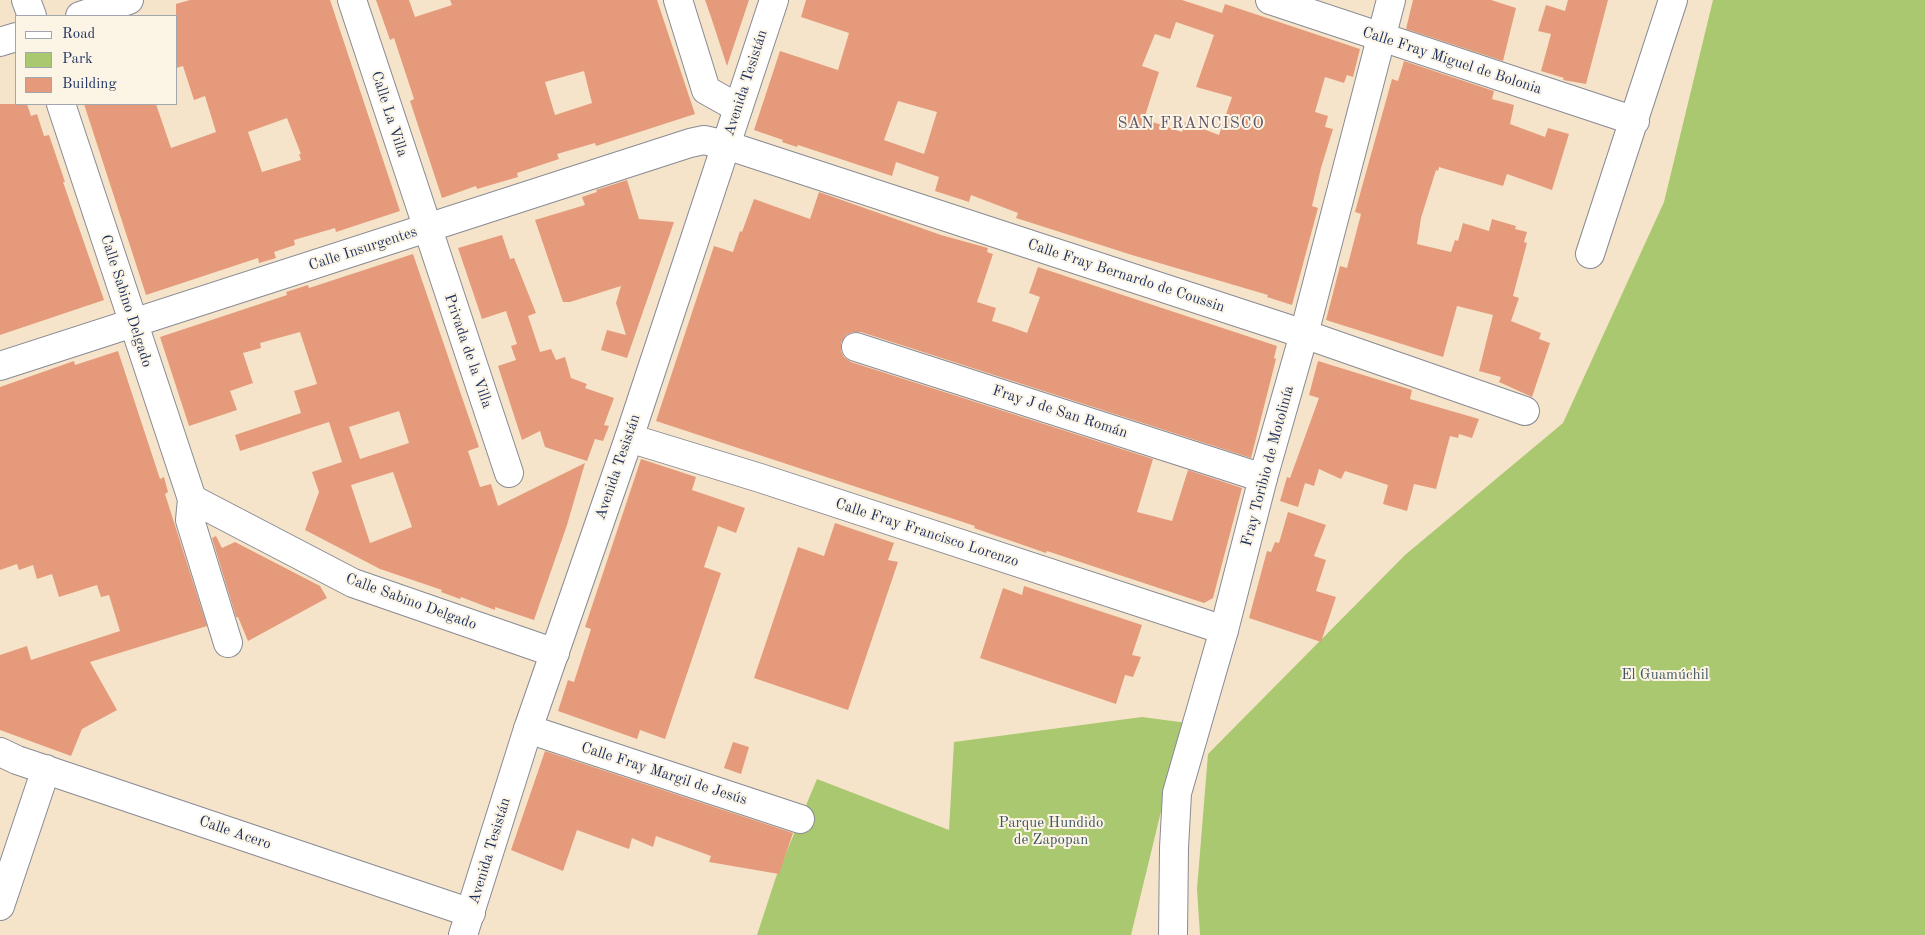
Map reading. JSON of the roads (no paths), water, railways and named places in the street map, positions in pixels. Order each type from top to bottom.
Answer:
[{"type":"street","points":[[26,0],[32,15]]},
{"type":"street","points":[[83,15],[129,0]]},
{"type":"street","name":"Calle La Villa","points":[[352,0],[427,229]]},
{"type":"street","points":[[678,0],[706,90],[738,108]]},
{"type":"street","name":"Avenida Tesistán","points":[[467,924],[528,729],[629,438],[774,0]]},
{"type":"street","name":"Calle Fray Miguel de Bolonia","points":[[1270,0],[1635,121]]},
{"type":"street","name":"Fray Toribio de Motolinía","points":[[1173,935],[1177,793],[1224,630],[1263,478],[1304,334],[1391,0]]},
{"type":"street","points":[[1590,254],[1635,121],[1672,0]]},
{"type":"street","points":[[0,42],[15,37]]},
{"type":"street","name":"Calle Sabino Delgado","points":[[60,105],[192,498],[190,520],[228,643]]},
{"type":"street","name":"Calle Insurgentes","points":[[0,366],[690,144],[704,140],[726,145]]},
{"type":"street","name":"Calle Fray Bernardo de Coussin","points":[[726,145],[1304,334],[1525,411]]},
{"type":"street","name":"Privada de la Villa","points":[[427,229],[509,473]]},
{"type":"street","name":"Fray J de San Román","points":[[856,346],[1263,478]]},
{"type":"street","name":"Calle Fray Francisco Lorenzo","points":[[629,438],[760,478],[1224,630]]},
{"type":"street","name":"Calle Sabino Delgado","points":[[192,498],[353,583],[555,653]]},
{"type":"street","name":"Calle Fray Margil de Jesús","points":[[528,729],[800,819]]},
{"type":"street","name":"Calle Acero","points":[[0,752],[467,924]]},
{"type":"street","points":[[0,906],[46,769]]},
{"type":"district","name":"SAN FRANCISCO","points":[[1191,124]]},
{"type":"park label","name":"El Guamúchil","points":[[1665,675]]},
{"type":"park label","name":"Parque Hundido de Zapopan","points":[[1051,832]]}]
